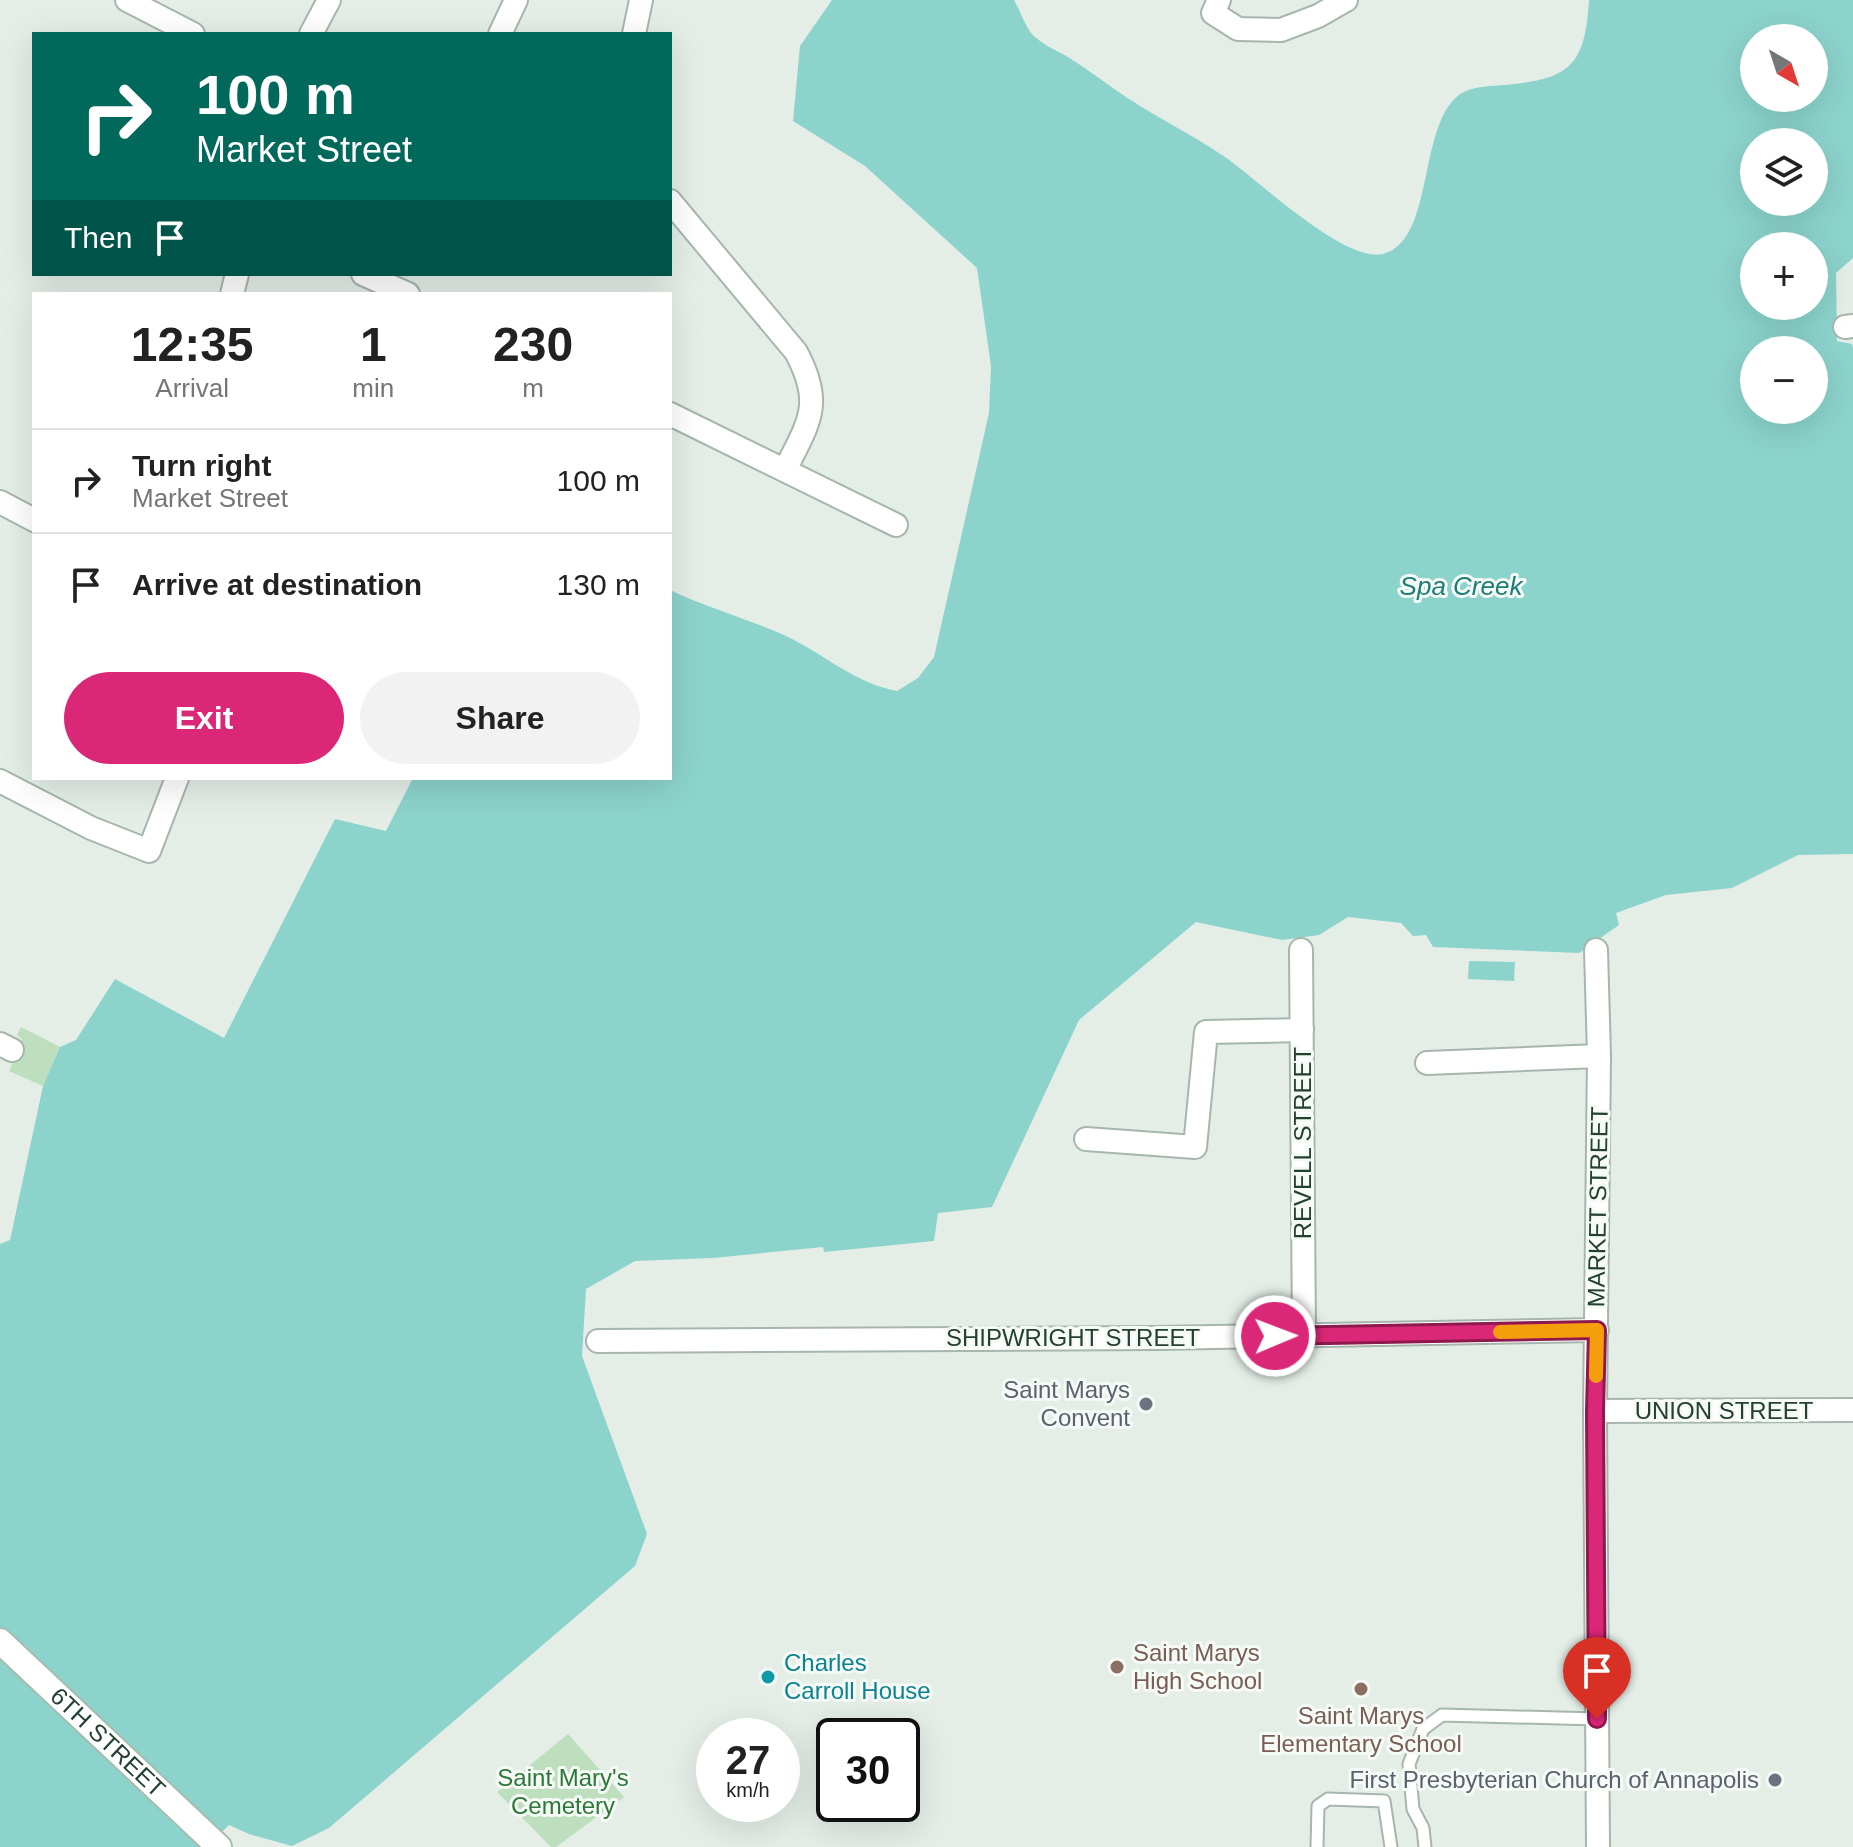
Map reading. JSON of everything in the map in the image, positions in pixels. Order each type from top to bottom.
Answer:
[{"type":"main road","name":"6TH STREET","points":[[0,1641],[217,1845]]},
{"type":"street","points":[[127,0],[189,32]]},
{"type":"street","points":[[312,32],[329,0]]},
{"type":"street","points":[[501,32],[516,0]]},
{"type":"street","points":[[634,32],[641,0]]},
{"type":"street","points":[[1219,0],[1213,13],[1238,29],[1281,30],[1318,16],[1346,0]]},
{"type":"street","points":[[672,203],[796,352],[807,373],[812,391],[811,413],[785,470]]},
{"type":"street","points":[[370,276],[405,286]]},
{"type":"street","points":[[672,415],[896,525]]},
{"type":"street","points":[[0,502],[32,519]]},
{"type":"street","points":[[0,781],[91,828],[149,851],[176,780]]},
{"type":"street","name":"REVELL STREET","points":[[1301,950],[1304,1336]]},
{"type":"street","name":"MARKET STREET","points":[[1596,950],[1599,1056],[1595,1411],[1598,1847]]},
{"type":"street","points":[[1086,1139],[1195,1147],[1206,1032],[1302,1030]]},
{"type":"street","points":[[1427,1063],[1599,1056]]},
{"type":"street","name":"SHIPWRIGHT STREET","points":[[598,1341],[1304,1336],[1597,1330]]},
{"type":"street","name":"UNION STREET","points":[[1595,1411],[1853,1410]]},
{"type":"lane","points":[[1425,1847],[1426,1823],[1413,1809],[1409,1764],[1423,1729],[1442,1715],[1597,1719]]},
{"type":"lane","points":[[1423,1729],[1428,1744]]},
{"type":"lane","points":[[1317,1847],[1318,1806],[1328,1799],[1384,1801],[1391,1847]]},
{"type":"green space","points":[[21,1027],[60,1047],[43,1086],[9,1071],[22,1039],[17,1035]]},
{"type":"green space","name":"Saint Mary's Cemetery","points":[[568,1734],[624,1797],[556,1847],[551,1847],[497,1792]]},
{"type":"water","name":"Spa Creek","points":[[832,0],[1014,0],[1039,41],[1225,157],[1324,233],[1346,246],[1366,253],[1383,254],[1400,244],[1412,226],[1439,126],[1449,106],[1469,90],[1545,78],[1570,65],[1583,40],[1589,0],[1853,0],[1853,258],[1836,273],[1837,341],[1852,344],[1853,348],[1853,854],[1798,855],[1732,888],[1666,895],[1616,913],[1619,925],[1579,953],[1433,947],[1426,935],[1413,936],[1401,923],[1348,917],[1319,935],[1282,940],[1196,922],[1079,1020],[992,1207],[938,1213],[934,1241],[824,1252],[823,1247],[713,1258],[635,1261],[586,1289],[582,1356],[647,1534],[635,1566],[329,1828],[292,1846],[229,1825],[207,1847],[0,1847],[0,1244],[10,1240],[43,1086],[60,1047],[76,1040],[115,979],[224,1038],[335,819],[386,831],[412,780],[672,780],[672,591],[786,636],[853,675],[881,687],[897,691],[918,678],[934,657],[989,413],[991,366],[977,268],[865,166],[793,121],[800,46]]},
{"type":"water","points":[[1469,961],[1515,962],[1514,981],[1468,979]]},
{"type":"slow traffic","points":[[1500,1332],[1597,1330],[1596,1376]]},
{"type":"place","name":"Saint Marys Convent","points":[[1146,1404]]},
{"type":"place","name":"Saint Marys High School","points":[[1117,1667]]},
{"type":"place","name":"Charles Carroll House","points":[[768,1677]]},
{"type":"place","name":"Saint Marys Elementary School","points":[[1361,1689]]},
{"type":"place","name":"First Presbyterian Church of Annapolis","points":[[1775,1780]]},
{"type":"route","points":[[1275,1336],[1597,1330],[1597,1719]]}]
